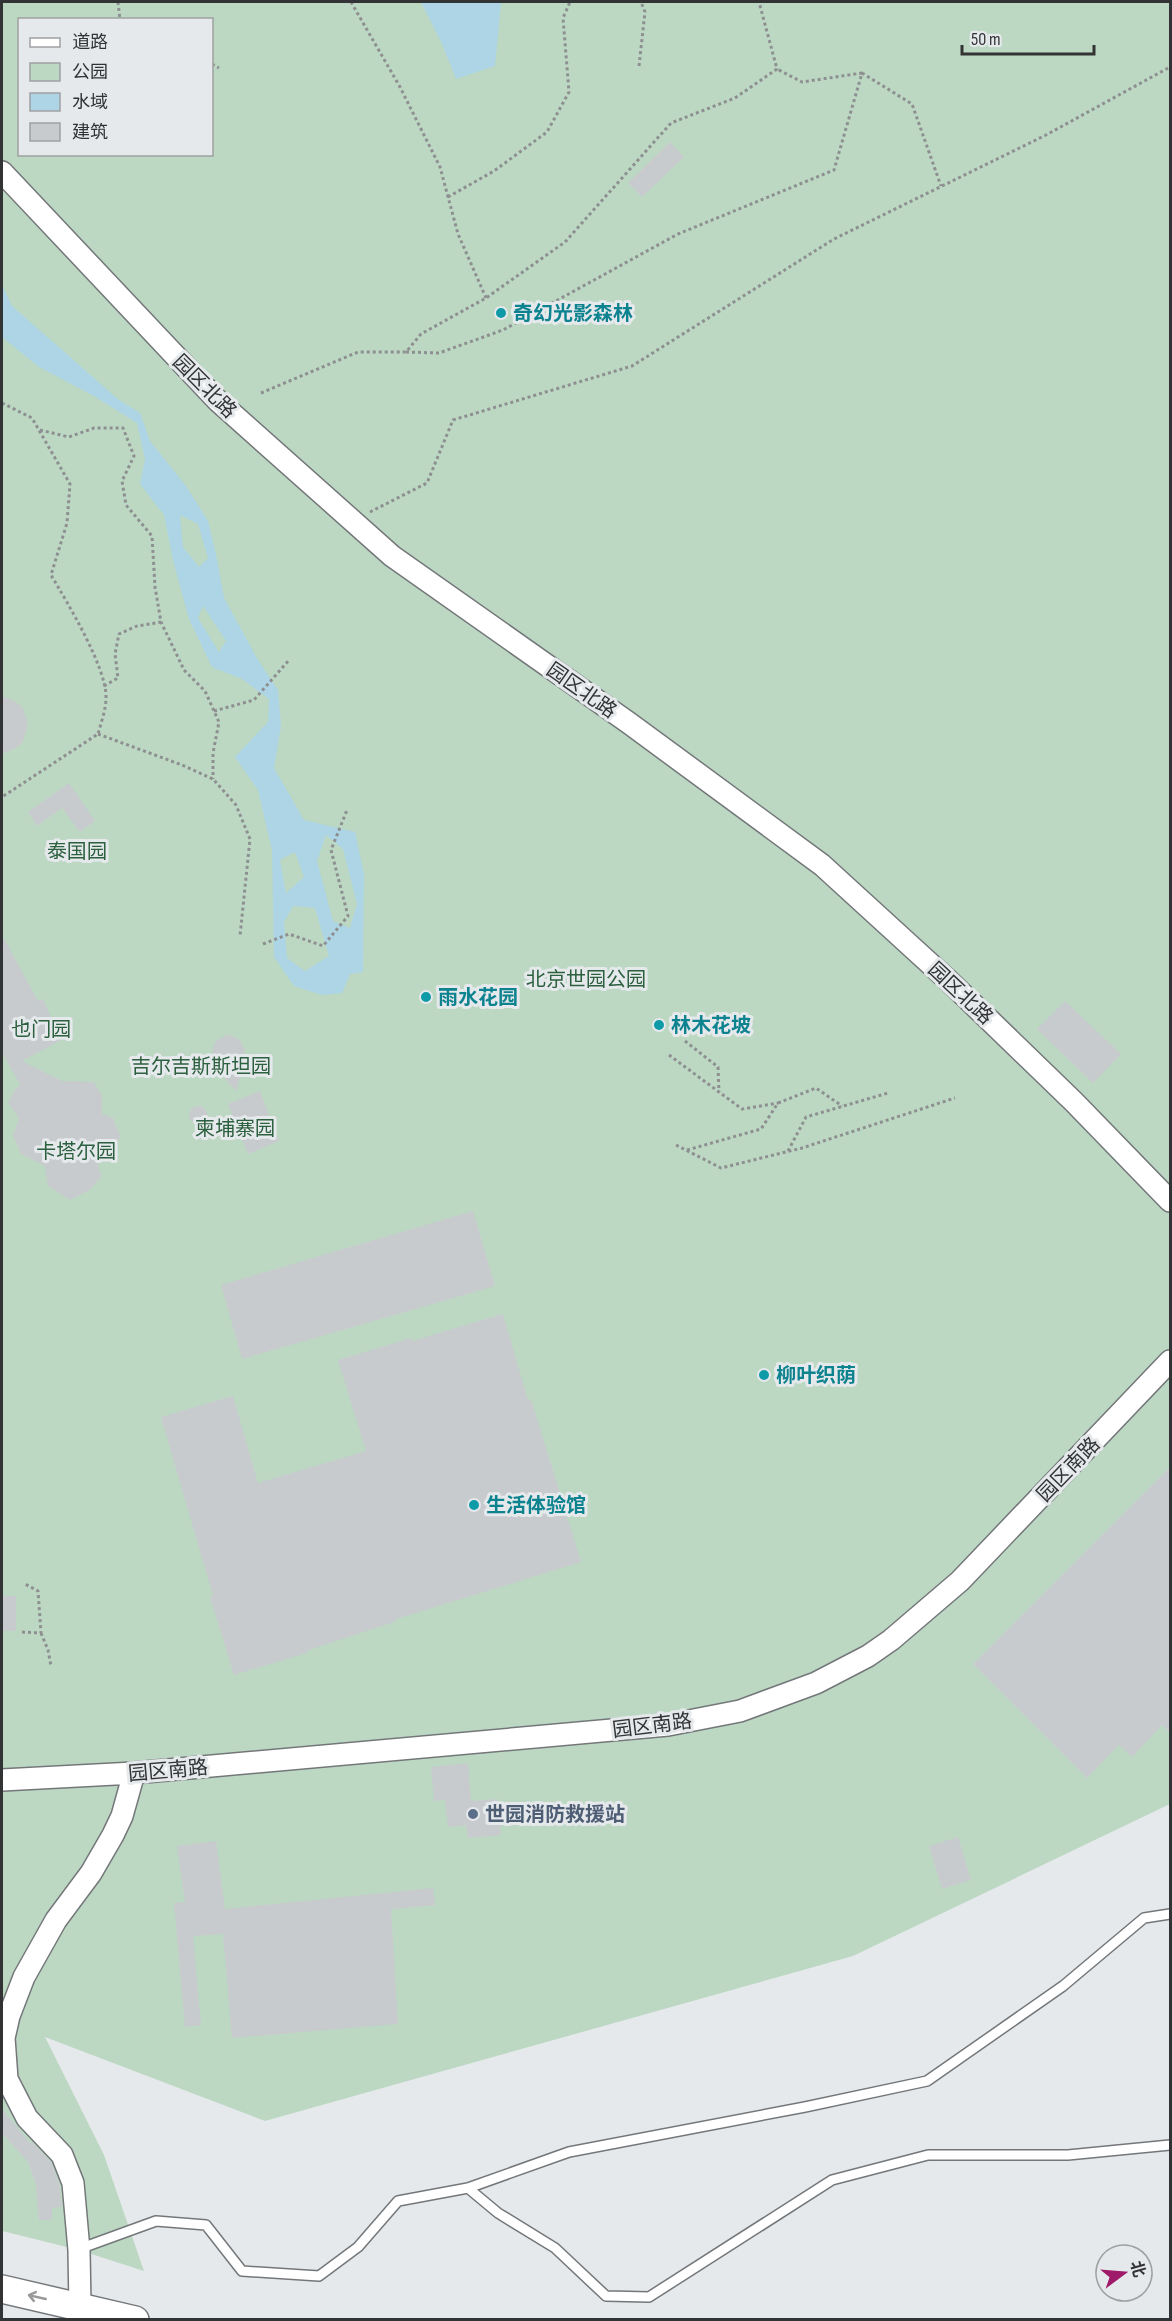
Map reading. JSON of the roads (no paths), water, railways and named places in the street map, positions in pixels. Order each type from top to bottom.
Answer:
[{"type":"main road","points":[[2,2289],[135,2319]]},
{"type":"street","name":"园区北路","points":[[2,172],[218,401],[352,521],[392,556],[629,723],[822,865],[981,1011],[1170,1201]]},
{"type":"street","name":"园区南路","points":[[2,1780],[134,1773],[668,1725],[740,1711],[816,1683],[868,1656],[891,1640],[960,1581],[1170,1361]]},
{"type":"street","points":[[80,2307],[79,2250],[73,2183],[62,2155],[27,2118],[7,2079],[4,2038],[9,2016],[34,1959],[56,1920],[91,1873],[113,1835],[122,1816],[134,1773]]},
{"type":"lane","points":[[79,2250],[156,2221],[206,2225],[242,2271],[319,2276],[357,2247],[398,2201],[468,2188],[570,2152],[927,2081],[1063,1986],[1144,1918],[1170,1914]]},
{"type":"lane","points":[[468,2188],[498,2213],[555,2248],[606,2296],[649,2297],[832,2180],[928,2155],[1068,2155],[1170,2145]]},
{"type":"water","points":[[421,2],[501,2],[495,66],[456,79]]},
{"type":"water","points":[[2,285],[12,306],[119,400],[140,413],[150,441],[186,486],[208,521],[224,598],[258,660],[278,690],[281,726],[274,768],[304,820],[355,832],[364,874],[363,972],[350,974],[342,993],[322,995],[294,986],[274,957],[272,850],[258,790],[235,757],[268,722],[269,699],[242,679],[212,667],[189,619],[164,515],[140,484],[145,459],[137,423],[94,396],[39,367],[2,337]],"holes":[[[180,515],[198,524],[208,558],[199,567],[183,547]],[[203,606],[226,641],[219,652],[198,618]],[[326,835],[343,849],[357,904],[350,928],[333,921],[317,861]],[[295,852],[304,877],[286,893],[280,860]],[[293,906],[315,908],[329,956],[305,971],[287,958],[284,922]]]},
{"type":"place","name":"奇幻光影森林","points":[[501,313]]},
{"type":"place","name":"雨水花园","points":[[426,997]]},
{"type":"place","name":"林木花坡","points":[[659,1025]]},
{"type":"place","name":"柳叶织荫","points":[[764,1375]]},
{"type":"place","name":"生活体验馆","points":[[474,1505]]},
{"type":"place","name":"世园消防救援站","points":[[473,1814]]},
{"type":"park label","name":"泰国园","points":[[77,851]]},
{"type":"park label","name":"北京世园公园","points":[[586,979]]},
{"type":"park label","name":"也门园","points":[[41,1029]]},
{"type":"park label","name":"吉尔吉斯斯坦园","points":[[201,1066]]},
{"type":"park label","name":"柬埔寨园","points":[[235,1128]]},
{"type":"park label","name":"卡塔尔园","points":[[76,1151]]}]
